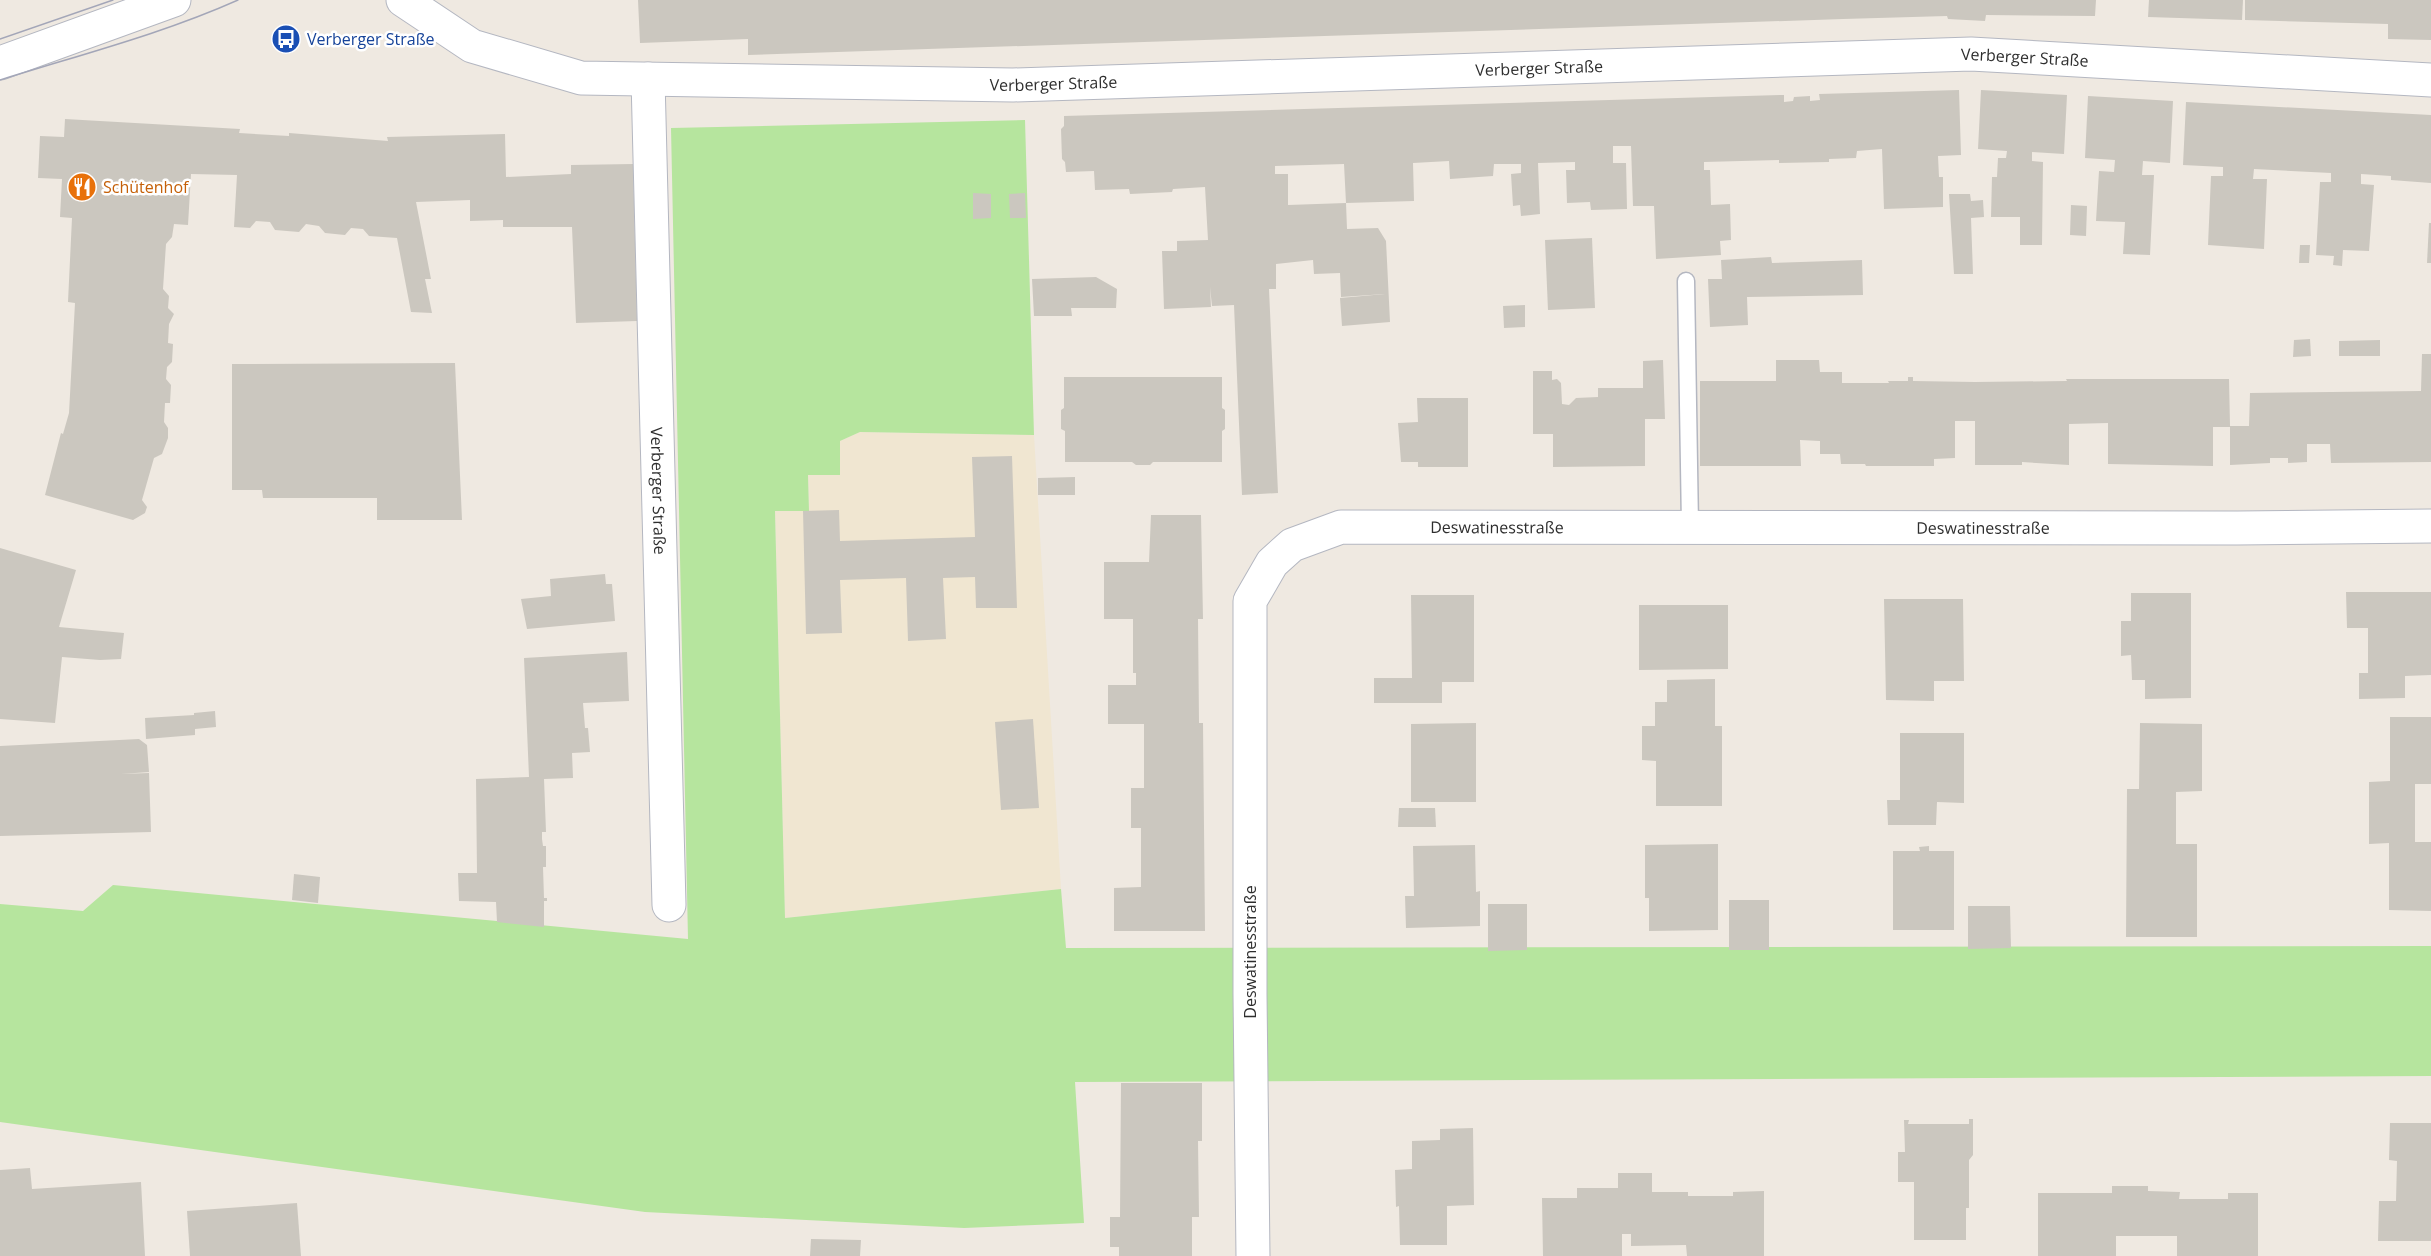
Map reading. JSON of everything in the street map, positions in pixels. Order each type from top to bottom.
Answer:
[{"type":"street","points":[[0,63],[174,0]]},
{"type":"street","name":"Verberger Straße","points":[[403,0],[472,46],[581,78],[1013,85],[1971,54],[2431,80]]},
{"type":"street","name":"Verberger Straße","points":[[648,79],[669,905]]},
{"type":"street","name":"Deswatinesstraße","points":[[1253,1256],[1250,601],[1272,563],[1292,545],[1341,527],[2237,528],[2431,526]]},
{"type":"lane","points":[[1686,281],[1690,526]]},
{"type":"shaded area","points":[[860,432],[1034,435],[1061,889],[785,918],[775,511],[809,511],[808,474],[840,441]]},
{"type":"green space","points":[[1025,120],[1034,435],[860,432],[840,441],[840,475],[808,475],[809,511],[775,511],[785,918],[1061,889],[1066,948],[2431,946],[2431,1076],[1075,1082],[1084,1223],[964,1228],[645,1212],[0,1122],[0,904],[83,911],[113,885],[688,939],[671,128]]},
{"type":"building","points":[[638,0],[2096,0],[2095,16],[1986,15],[1985,21],[1948,19],[1947,16],[748,55],[748,39],[640,43]]},
{"type":"building","points":[[2149,0],[2243,0],[2242,20],[2148,17]]},
{"type":"building","points":[[2245,0],[2431,0],[2431,40],[2388,39],[2388,24],[2245,20]]},
{"type":"building","points":[[1959,90],[1961,155],[1938,156],[1939,177],[1943,177],[1943,207],[1884,209],[1882,149],[1857,151],[1856,158],[1829,159],[1829,162],[1779,163],[1779,160],[1704,162],[1704,170],[1710,170],[1711,205],[1730,204],[1731,240],[1720,241],[1721,255],[1656,259],[1654,206],[1633,206],[1631,146],[1613,146],[1613,163],[1626,163],[1627,209],[1591,210],[1590,202],[1567,203],[1566,170],[1575,170],[1575,162],[1538,163],[1540,214],[1521,216],[1520,205],[1513,206],[1511,174],[1521,173],[1521,164],[1494,164],[1493,176],[1450,179],[1449,161],[1413,163],[1414,201],[1346,203],[1347,229],[1378,228],[1386,241],[1390,322],[1342,326],[1340,298],[1385,294],[1341,297],[1340,273],[1314,274],[1313,260],[1276,264],[1276,289],[1269,289],[1278,493],[1242,495],[1234,305],[1212,306],[1210,287],[1211,307],[1164,309],[1162,251],[1177,251],[1177,241],[1208,240],[1205,187],[1173,189],[1172,192],[1130,194],[1129,189],[1095,190],[1094,171],[1066,172],[1065,162],[1062,159],[1061,129],[1064,126],[1064,116],[1781,95],[1784,95],[1784,102],[1793,101],[1794,97],[1810,96],[1810,101],[1820,100],[1819,94]],"holes":[[[1344,164],[1346,203],[1288,205],[1288,174],[1275,174],[1275,166]]]},
{"type":"building","points":[[1981,90],[2067,95],[2064,154],[2032,152],[2032,161],[2043,162],[2042,245],[2020,245],[2020,217],[1991,217],[1992,177],[1997,177],[1998,158],[2006,158],[2007,151],[1978,149]]},
{"type":"building","points":[[2088,96],[2173,101],[2170,163],[2143,161],[2142,175],[2154,175],[2150,255],[2123,254],[2125,222],[2096,221],[2099,171],[2114,172],[2115,160],[2085,158]]},
{"type":"building","points":[[2186,102],[2431,115],[2431,183],[2391,180],[2391,176],[2361,174],[2361,184],[2374,185],[2369,251],[2343,250],[2342,266],[2333,265],[2334,256],[2316,255],[2320,182],[2331,182],[2331,173],[2254,169],[2253,179],[2267,179],[2264,249],[2208,245],[2211,176],[2223,176],[2223,167],[2183,165]]},
{"type":"building","points":[[65,119],[240,129],[239,133],[289,136],[289,133],[388,141],[387,137],[505,134],[506,177],[571,174],[571,165],[633,164],[637,321],[576,323],[572,227],[503,227],[503,220],[470,221],[470,200],[416,202],[431,279],[425,279],[432,313],[411,312],[397,238],[369,236],[363,229],[351,228],[345,235],[325,233],[319,226],[306,224],[299,232],[275,230],[270,222],[256,221],[250,228],[234,227],[237,175],[191,174],[188,225],[174,224],[172,237],[166,244],[163,289],[169,296],[168,308],[174,314],[169,324],[168,343],[173,344],[172,362],[167,367],[166,379],[171,385],[170,403],[165,403],[164,422],[168,428],[168,438],[162,454],[154,458],[142,500],[147,507],[145,513],[133,520],[45,495],[61,433],[63,434],[69,413],[75,303],[68,302],[72,218],[60,217],[62,179],[38,178],[40,136],[64,137]]},
{"type":"building","points":[[973,193],[991,194],[991,218],[973,219]]},
{"type":"building","points":[[1025,193],[1026,218],[1010,218],[1009,194]]},
{"type":"building","points":[[1949,194],[1970,194],[1971,201],[1983,200],[1984,217],[1971,218],[1973,274],[1954,274]]},
{"type":"building","points":[[2071,205],[2087,206],[2086,236],[2070,235]]},
{"type":"building","points":[[2429,223],[2431,223],[2431,263],[2427,263]]},
{"type":"building","points":[[1592,238],[1595,308],[1548,310],[1545,240]]},
{"type":"building","points":[[2300,245],[2310,245],[2309,263],[2299,263]]},
{"type":"building","points":[[1771,257],[1772,263],[1862,260],[1863,295],[1747,297],[1748,325],[1710,327],[1708,279],[1722,279],[1721,260]]},
{"type":"building","points":[[1096,277],[1117,289],[1116,308],[1071,308],[1072,316],[1034,316],[1032,279]]},
{"type":"building","points":[[1525,305],[1525,327],[1504,328],[1503,306]]},
{"type":"building","points":[[2310,339],[2311,356],[2293,357],[2294,340]]},
{"type":"building","points":[[2380,340],[2380,356],[2339,356],[2339,341]]},
{"type":"building","points":[[2422,354],[2431,354],[2431,462],[2331,463],[2330,444],[2307,444],[2307,462],[2288,463],[2288,458],[2270,458],[2270,463],[2230,465],[2230,427],[2213,427],[2213,466],[2108,464],[2108,423],[2069,424],[2069,465],[2022,462],[2022,465],[1975,465],[1975,421],[1955,421],[1955,458],[1934,459],[1934,466],[1841,464],[1840,454],[1820,454],[1820,441],[1800,440],[1801,466],[1700,466],[1700,381],[1776,381],[1776,360],[1819,360],[1820,372],[1842,372],[1842,383],[1889,383],[1888,381],[1908,381],[1908,377],[1913,377],[1913,381],[1975,382],[2067,381],[2066,379],[2229,379],[2230,426],[2249,426],[2250,393],[2421,391]]},
{"type":"building","points":[[1663,360],[1665,419],[1645,419],[1645,466],[1553,467],[1553,434],[1533,434],[1533,371],[1552,371],[1552,380],[1557,379],[1561,383],[1562,404],[1569,405],[1576,398],[1598,397],[1598,388],[1643,388],[1643,361]]},
{"type":"building","points":[[455,363],[462,520],[377,520],[377,498],[263,498],[262,490],[232,490],[232,364]]},
{"type":"building","points":[[1064,377],[1222,377],[1225,429],[1222,431],[1222,462],[1153,462],[1150,465],[1136,465],[1132,462],[1065,462],[1065,431],[1061,429]]},
{"type":"building","points":[[1417,398],[1468,398],[1468,467],[1418,467],[1418,462],[1401,462],[1398,423],[1418,422]]},
{"type":"building","points":[[1012,456],[1017,608],[976,608],[975,577],[943,578],[946,639],[908,641],[906,578],[840,580],[842,633],[806,634],[803,511],[839,510],[840,541],[975,537],[972,457]]},
{"type":"building","points":[[1075,477],[1075,495],[1038,495],[1038,478]]},
{"type":"building","points":[[1151,515],[1201,515],[1203,619],[1198,619],[1199,723],[1203,723],[1205,931],[1114,931],[1114,888],[1141,887],[1141,828],[1131,828],[1131,788],[1144,788],[1144,724],[1108,724],[1108,685],[1136,685],[1136,673],[1133,673],[1133,619],[1104,619],[1104,562],[1149,562]]},
{"type":"building","points":[[0,548],[76,570],[59,627],[124,633],[121,659],[62,657],[55,723],[0,719]]},
{"type":"building","points":[[605,574],[606,584],[612,584],[615,621],[527,629],[521,599],[551,596],[550,579]]},
{"type":"building","points":[[2346,592],[2431,592],[2431,675],[2405,676],[2405,698],[2359,699],[2359,673],[2368,673],[2368,628],[2347,628]]},
{"type":"building","points":[[2131,593],[2191,593],[2191,698],[2145,699],[2145,680],[2132,680],[2131,655],[2121,656],[2121,621],[2131,621]]},
{"type":"building","points":[[1411,595],[1474,595],[1474,682],[1442,682],[1442,703],[1374,703],[1374,678],[1412,678]]},
{"type":"building","points":[[1884,599],[1963,599],[1964,681],[1934,681],[1934,701],[1886,700]]},
{"type":"building","points":[[1639,605],[1728,605],[1728,669],[1639,670]]},
{"type":"building","points":[[627,652],[629,701],[583,703],[590,752],[572,753],[573,778],[544,779],[546,832],[542,832],[542,839],[543,846],[546,846],[546,867],[543,867],[544,898],[547,898],[547,901],[544,901],[544,927],[497,922],[496,902],[459,901],[458,873],[477,873],[476,779],[529,777],[524,658]]},
{"type":"building","points":[[1715,679],[1715,726],[1722,726],[1722,806],[1656,806],[1656,761],[1642,760],[1642,726],[1655,726],[1655,702],[1667,702],[1667,680]]},
{"type":"building","points":[[215,711],[216,727],[195,729],[195,735],[146,739],[145,718],[194,715],[194,713]]},
{"type":"building","points":[[2390,717],[2431,717],[2431,784],[2415,784],[2415,842],[2431,842],[2431,911],[2389,910],[2389,843],[2369,844],[2369,782],[2390,781]]},
{"type":"building","points":[[1033,719],[1039,808],[1001,810],[995,722]]},
{"type":"building","points":[[1476,723],[1476,802],[1411,802],[1411,724]]},
{"type":"building","points":[[2140,723],[2202,724],[2202,791],[2176,792],[2176,844],[2197,844],[2197,937],[2126,937],[2127,789],[2139,789]]},
{"type":"building","points":[[1900,733],[1964,733],[1964,803],[1937,802],[1936,825],[1888,825],[1887,800],[1900,800]]},
{"type":"building","points":[[139,739],[147,745],[149,772],[121,774],[149,773],[151,832],[0,836],[0,746]]},
{"type":"building","points":[[1399,808],[1435,808],[1436,827],[1398,827]]},
{"type":"building","points":[[1718,844],[1718,930],[1649,931],[1649,898],[1645,898],[1645,845]]},
{"type":"building","points":[[1475,845],[1476,892],[1480,891],[1480,926],[1406,928],[1405,896],[1414,896],[1413,846]]},
{"type":"building","points":[[1929,846],[1929,851],[1954,851],[1954,930],[1893,930],[1893,851],[1920,851],[1919,847]]},
{"type":"building","points":[[294,874],[320,877],[318,903],[292,900]]},
{"type":"building","points":[[1729,900],[1769,900],[1769,950],[1729,950]]},
{"type":"building","points":[[1488,904],[1527,904],[1527,950],[1488,951]]},
{"type":"building","points":[[1968,906],[2010,906],[2011,948],[1968,949]]},
{"type":"building","points":[[1121,1083],[1202,1083],[1202,1141],[1198,1141],[1199,1217],[1192,1217],[1192,1256],[1119,1256],[1119,1247],[1110,1247],[1110,1217],[1120,1217]]},
{"type":"building","points":[[1969,1119],[1973,1119],[1973,1155],[1969,1160],[1966,1240],[1914,1240],[1914,1182],[1898,1182],[1898,1152],[1905,1152],[1904,1120],[1909,1120],[1908,1124],[1969,1124]]},
{"type":"building","points":[[2390,1123],[2431,1123],[2431,1241],[2378,1241],[2379,1201],[2396,1201],[2397,1161],[2389,1160]]},
{"type":"building","points":[[1473,1128],[1474,1205],[1447,1206],[1447,1245],[1400,1245],[1395,1170],[1412,1169],[1412,1141],[1440,1140],[1440,1129]]},
{"type":"building","points":[[30,1168],[32,1189],[141,1182],[145,1256],[0,1256],[0,1170]]},
{"type":"building","points":[[1618,1173],[1652,1173],[1652,1192],[1688,1192],[1688,1196],[1733,1196],[1733,1192],[1764,1191],[1764,1256],[1687,1256],[1686,1245],[1631,1246],[1631,1234],[1622,1234],[1622,1256],[1543,1256],[1542,1198],[1577,1198],[1577,1188],[1618,1188]]},
{"type":"building","points":[[2112,1186],[2148,1186],[2148,1191],[2180,1192],[2179,1199],[2228,1199],[2228,1193],[2258,1193],[2258,1256],[2177,1256],[2177,1236],[2116,1236],[2116,1256],[2038,1256],[2038,1193],[2112,1193]]},
{"type":"building","points":[[297,1203],[301,1256],[190,1256],[187,1211]]},
{"type":"building","points":[[811,1239],[861,1240],[860,1256],[810,1256]]},
{"type":"tram line","points":[[0,39],[113,0]]},
{"type":"tram line","points":[[0,80],[150,34],[238,0]]},
{"type":"place","name":"Verberger Straße","points":[[286,39]]},
{"type":"place","name":"Schütenhof","points":[[82,187]]}]
